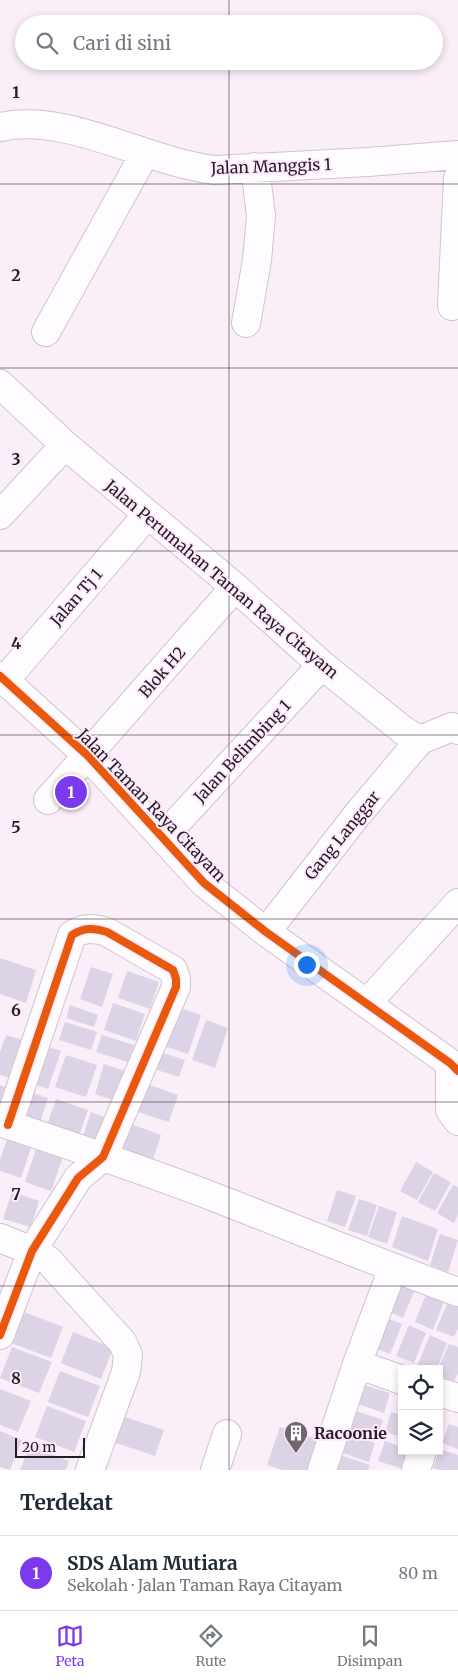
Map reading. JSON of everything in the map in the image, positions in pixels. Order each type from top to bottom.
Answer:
[{"type":"street","name":"Jalan Manggis 1","points":[[0,127],[27,123],[42,124],[79,132],[194,168],[214,170],[458,155]]},
{"type":"street","points":[[46,332],[145,154]]},
{"type":"street","points":[[246,323],[257,260],[261,216],[255,167]]},
{"type":"street","points":[[452,306],[458,178]]},
{"type":"street","name":"Jalan Perumahan Taman Raya Citayam","points":[[0,384],[65,445],[235,587],[322,665],[404,731],[420,740]]},
{"type":"street","points":[[0,515],[65,445]]},
{"type":"street","name":"Jalan Tj 1","points":[[2,678],[147,514]]},
{"type":"street","name":"Blok H2","points":[[48,800],[235,587]]},
{"type":"street","name":"Jalan Belimbing 1","points":[[163,837],[322,665]]},
{"type":"street","name":"Jalan Taman Raya Citayam","points":[[2,678],[88,756],[204,883],[266,932],[454,1067]]},
{"type":"street","points":[[420,740],[452,728],[458,730]]},
{"type":"street","name":"Gang Langgar","points":[[266,932],[356,815],[420,740]]},
{"type":"street","points":[[367,1003],[458,903]]},
{"type":"street","points":[[0,1335],[32,1250],[78,1178],[104,1157],[176,987],[176,979],[172,970],[107,932],[96,929],[81,930],[72,935],[4,1123],[104,1157],[213,1196],[458,1292]]},
{"type":"street","points":[[454,1067],[450,1110],[458,1120]]},
{"type":"street","points":[[0,1238],[32,1250],[48,1260],[123,1343],[128,1355],[126,1372],[90,1470]]},
{"type":"street","points":[[322,1470],[357,1364],[393,1268]]},
{"type":"street","points":[[357,1364],[398,1379]]},
{"type":"street","points":[[215,1470],[227,1434]]},
{"type":"street","points":[[416,1470],[421,1455]]},
{"type":"building","points":[[0,958],[36,970],[26,1003],[0,994]]},
{"type":"building","points":[[91,967],[113,974],[102,1007],[80,999]]},
{"type":"building","points":[[127,971],[159,982],[150,1009],[118,998]]},
{"type":"building","points":[[113,1003],[145,1014],[136,1041],[104,1030]]},
{"type":"building","points":[[70,1005],[98,1015],[94,1027],[66,1018]]},
{"type":"building","points":[[177,1007],[201,1015],[188,1054],[164,1046]]},
{"type":"building","points":[[206,1020],[228,1028],[215,1068],[192,1060]]},
{"type":"building","points":[[65,1022],[97,1032],[91,1050],[59,1040]]},
{"type":"building","points":[[6,1035],[29,1042],[16,1080],[0,1075],[0,1052]]},
{"type":"building","points":[[102,1035],[134,1045],[128,1062],[96,1052]]},
{"type":"building","points":[[36,1043],[61,1051],[48,1089],[24,1080]]},
{"type":"building","points":[[160,1052],[185,1060],[179,1077],[154,1069]]},
{"type":"building","points":[[66,1055],[97,1065],[86,1097],[55,1087]]},
{"type":"building","points":[[104,1064],[131,1073],[121,1103],[95,1094]]},
{"type":"building","points":[[147,1084],[178,1095],[169,1122],[138,1112]]},
{"type":"building","points":[[0,1085],[14,1090],[0,1111]]},
{"type":"building","points":[[24,1090],[48,1098],[39,1126],[14,1118]]},
{"type":"building","points":[[56,1099],[88,1110],[78,1139],[46,1128]]},
{"type":"building","points":[[91,1112],[112,1120],[104,1143],[83,1136]]},
{"type":"building","points":[[131,1124],[161,1135],[151,1165],[121,1155]]},
{"type":"building","points":[[8,1137],[32,1145],[21,1178],[0,1171],[0,1160]]},
{"type":"building","points":[[36,1149],[63,1157],[51,1191],[25,1182]]},
{"type":"building","points":[[416,1162],[433,1172],[417,1200],[400,1191]]},
{"type":"building","points":[[434,1173],[451,1182],[435,1211],[418,1202]]},
{"type":"building","points":[[453,1185],[458,1187],[458,1215],[454,1223],[437,1213]]},
{"type":"building","points":[[337,1190],[356,1196],[345,1227],[327,1221]]},
{"type":"building","points":[[12,1192],[39,1201],[31,1227],[3,1219]]},
{"type":"building","points":[[359,1199],[377,1205],[367,1236],[348,1230]]},
{"type":"building","points":[[379,1206],[397,1212],[387,1244],[368,1237]]},
{"type":"building","points":[[402,1216],[438,1229],[428,1261],[392,1247]]},
{"type":"building","points":[[440,1234],[458,1240],[448,1272],[430,1265]]},
{"type":"building","points":[[398,1280],[416,1287],[403,1318],[385,1310]]},
{"type":"building","points":[[427,1292],[445,1299],[433,1330],[415,1322]]},
{"type":"building","points":[[449,1299],[458,1303],[458,1328],[454,1337],[436,1330]]},
{"type":"building","points":[[24,1312],[63,1327],[51,1358],[11,1343]]},
{"type":"building","points":[[384,1317],[402,1324],[390,1354],[371,1347]]},
{"type":"building","points":[[409,1325],[426,1333],[414,1363],[396,1356]]},
{"type":"building","points":[[73,1332],[113,1348],[101,1379],[61,1363]]},
{"type":"building","points":[[430,1335],[447,1343],[439,1365],[417,1365]]},
{"type":"building","points":[[449,1344],[458,1347],[458,1373],[454,1382],[443,1377],[443,1365],[440,1365]]},
{"type":"building","points":[[12,1347],[52,1362],[39,1393],[0,1378]]},
{"type":"building","points":[[60,1371],[100,1386],[88,1417],[48,1402]]},
{"type":"building","points":[[361,1384],[390,1393],[384,1413],[355,1403]]},
{"type":"building","points":[[0,1389],[31,1401],[18,1432],[0,1425]]},
{"type":"building","points":[[47,1406],[86,1421],[74,1452],[35,1437]]},
{"type":"building","points":[[353,1410],[383,1420],[376,1439],[347,1430]]},
{"type":"building","points":[[391,1412],[398,1414],[398,1436],[385,1432]]},
{"type":"building","points":[[122,1416],[164,1430],[155,1456],[113,1442]]},
{"type":"building","points":[[449,1424],[458,1427],[458,1449],[443,1443]]},
{"type":"building","name":"Racoonie","points":[[280,1427],[325,1442],[315,1470],[282,1470],[267,1465]]},
{"type":"building","points":[[0,1431],[22,1440],[10,1470],[0,1467]]},
{"type":"building","points":[[346,1433],[375,1443],[369,1462],[340,1452]]},
{"type":"building","points":[[385,1441],[398,1446],[398,1455],[412,1455],[406,1470],[378,1461]]},
{"type":"building","points":[[30,1446],[69,1461],[66,1470],[20,1470]]},
{"type":"building","points":[[443,1450],[458,1455],[458,1470],[433,1468],[438,1455],[443,1455]]},
{"type":"building","points":[[340,1455],[370,1465],[368,1470],[336,1470]]},
{"type":"cycle path","points":[[0,676],[88,756],[204,883],[266,932],[450,1063],[458,1071]]},
{"type":"cycle path","points":[[0,1335],[32,1251],[78,1178],[103,1157],[176,987],[173,970],[107,932],[89,929],[72,935],[8,1125]]},
{"type":"place","name":"SDS Alam Mutiara","points":[[71,792]]},
{"type":"place","name":"Racoonie","points":[[296,1454]]}]
